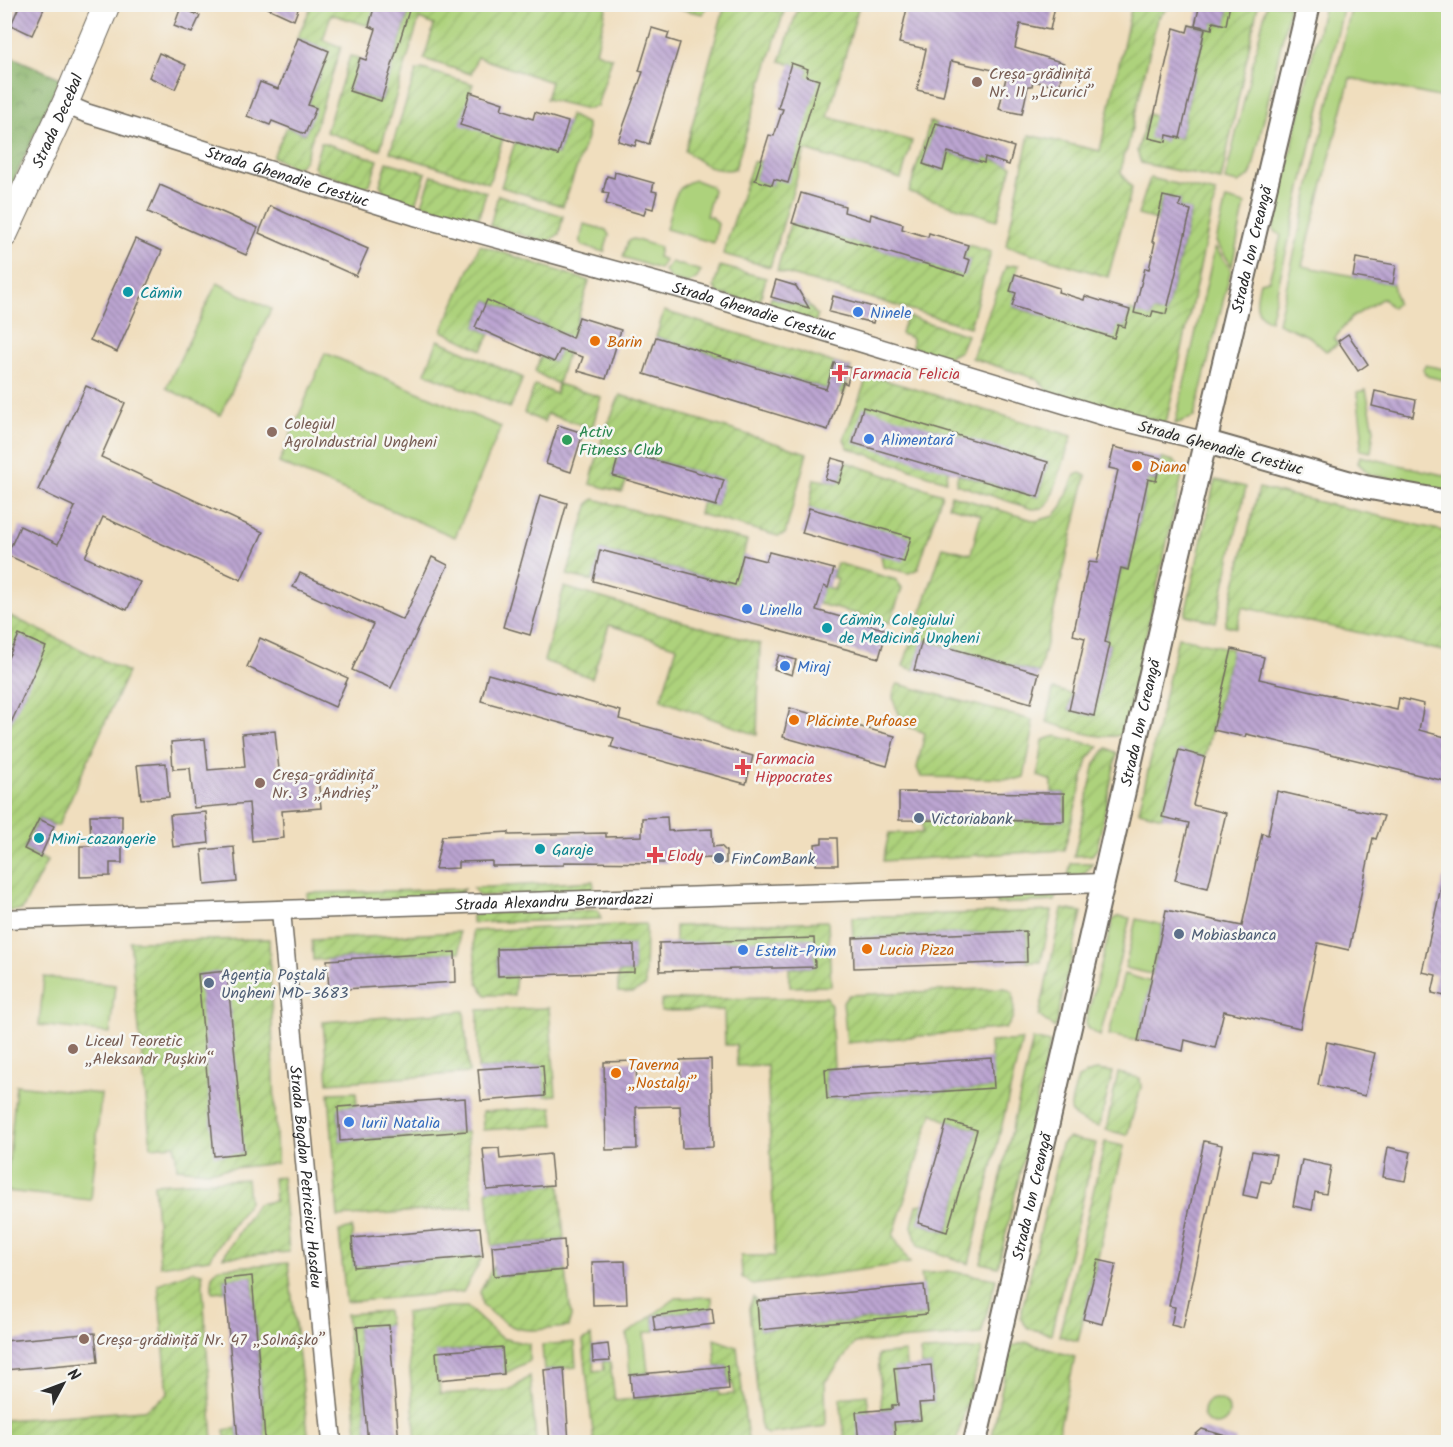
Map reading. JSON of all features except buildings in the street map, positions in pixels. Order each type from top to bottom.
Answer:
[{"type":"main road","name":"Strada Decebal","points":[[4,235],[65,104],[107,4]]},
{"type":"street","name":"Strada Ion Creangă","points":[[975,1443],[1309,4]]},
{"type":"street","name":"Strada Ghenadie Crestiuc","points":[[65,104],[86,113],[415,216],[704,295],[1110,418],[1207,442],[1365,487],[1449,502]]},
{"type":"street","name":"Strada Alexandru Bernardazzi","points":[[4,919],[1104,883]]},
{"type":"street","name":"Strada Bogdan Petriceicu Hasdeu","points":[[281,911],[332,1443]]},
{"type":"green space","points":[[378,4],[376,17],[372,16],[369,26],[331,14],[323,40],[341,47],[305,160],[300,166],[292,167],[273,157],[287,127],[305,134],[315,108],[308,105],[329,51],[297,38],[312,5]]},
{"type":"green space","points":[[707,4],[703,14],[659,5]]},
{"type":"green space","points":[[1267,4],[1290,5],[1252,171],[1249,177],[1238,183],[1225,180]]},
{"type":"green space","points":[[411,5],[607,5],[596,52],[612,58],[597,106],[587,109],[546,99],[551,82],[477,57],[471,74],[424,59],[434,25],[419,19],[380,150],[326,132],[350,56],[359,58],[356,68],[360,70],[349,91],[381,101],[385,92],[380,90],[388,78]]},
{"type":"green space","points":[[725,5],[754,5],[778,11],[780,5],[786,5],[735,169],[720,170],[708,166],[685,151]]},
{"type":"green space","points":[[799,5],[859,5],[828,117],[912,141],[901,179],[805,150],[770,267],[723,254],[753,162],[761,161],[756,180],[772,185],[808,69],[780,61]]},
{"type":"green space","points":[[1132,5],[1171,5],[1157,19],[1127,150],[1123,156],[1121,173],[1132,188],[1108,277],[1006,246],[1029,135],[1100,151]]},
{"type":"green space","points":[[1230,5],[1258,5],[1221,180],[1141,163],[1137,151],[1148,114],[1154,116],[1167,135],[1180,138],[1205,29],[1189,25],[1211,29],[1213,22],[1225,25]]},
{"type":"green space","points":[[1324,5],[1344,5],[1270,321],[1264,318],[1258,310],[1257,294],[1260,282],[1269,280],[1281,236],[1273,229]]},
{"type":"green space","points":[[1352,5],[1448,5],[1448,99],[1350,78],[1302,266],[1393,284],[1397,303],[1392,308],[1383,298],[1351,318],[1334,339],[1338,344],[1326,351],[1310,337],[1278,323]]},
{"type":"green space","points":[[5,54],[60,78],[5,200]]},
{"type":"green space","points":[[422,69],[473,84],[470,92],[503,138],[489,183],[390,152],[416,71]]},
{"type":"green space","points":[[570,115],[587,124],[587,138],[563,206],[501,187],[515,142],[558,155]]},
{"type":"green space","points":[[930,122],[936,123],[923,165],[943,171],[948,152],[983,163],[985,157],[1012,166],[997,220],[909,192]]},
{"type":"green space","points":[[321,142],[378,160],[370,184],[364,187],[317,172],[314,166]]},
{"type":"green space","points":[[387,162],[426,173],[416,204],[385,193],[380,185]]},
{"type":"green space","points":[[432,175],[486,192],[479,217],[472,221],[422,204]]},
{"type":"green space","points":[[1150,178],[1216,193],[1166,423],[1048,391],[1037,379],[972,358],[1006,266],[1019,265],[1010,290],[1016,293],[1013,307],[1114,337],[1118,325],[1125,327],[1130,310],[1151,317],[1153,311],[1166,314],[1191,211],[1179,207],[1181,200],[1163,196],[1157,220],[1138,215]]},
{"type":"green space","points":[[695,180],[711,186],[713,190],[706,216],[712,217],[718,224],[714,243],[666,229],[677,193],[687,183]]},
{"type":"green space","points":[[498,195],[563,216],[559,234],[547,242],[490,226]]},
{"type":"green space","points":[[1226,199],[1245,204],[1232,266],[1216,242]]},
{"type":"green space","points":[[790,223],[965,275],[970,260],[964,258],[968,245],[991,252],[970,327],[777,271]]},
{"type":"green space","points":[[584,224],[606,230],[609,235],[604,252],[583,246],[580,242]]},
{"type":"green space","points":[[633,239],[660,247],[658,257],[665,260],[659,269],[623,257],[628,241]]},
{"type":"green space","points":[[480,245],[589,281],[558,384],[535,372],[541,356],[554,362],[566,335],[487,300],[475,327],[490,334],[482,350],[442,331]]},
{"type":"green space","points":[[1215,247],[1231,270],[1194,417],[1175,424]]},
{"type":"green space","points":[[671,262],[701,271],[697,278],[688,284],[672,280],[664,271]]},
{"type":"green space","points":[[720,266],[766,278],[759,304],[718,293],[714,287]]},
{"type":"green space","points":[[217,283],[271,309],[220,415],[166,388]]},
{"type":"green space","points":[[771,297],[802,306],[804,300],[817,315],[816,322],[768,307]]},
{"type":"green space","points":[[664,311],[851,368],[844,394],[656,337]]},
{"type":"green space","points":[[906,316],[967,335],[960,351],[947,358],[912,347],[912,338],[901,334]]},
{"type":"green space","points":[[438,340],[523,378],[510,408],[425,373]]},
{"type":"green space","points":[[325,353],[501,427],[455,537],[279,463]]},
{"type":"green space","points":[[1425,365],[1448,370],[1448,381],[1427,376],[1423,369]]},
{"type":"green space","points":[[868,375],[1072,436],[1051,499],[1043,508],[1032,509],[956,484],[958,474],[1038,497],[1048,462],[948,471],[946,481],[848,448],[844,439]]},
{"type":"green space","points":[[558,384],[601,397],[592,428],[547,414],[544,422],[524,413],[535,385],[556,394]]},
{"type":"green space","points":[[1366,390],[1374,429],[1371,452],[1360,450],[1362,433],[1357,392]]},
{"type":"green space","points":[[620,395],[807,453],[785,534],[778,536],[699,514],[702,502],[716,506],[723,480],[621,450],[613,476],[627,480],[622,492],[590,484],[603,436]]},
{"type":"green space","points":[[1360,456],[1448,476],[1448,492],[1369,474],[1358,463]]},
{"type":"green space","points":[[1161,458],[1174,461],[1183,471],[1124,733],[1116,736],[1097,735],[1047,722],[1053,689],[1072,694],[1069,710],[1094,716],[1110,644],[1105,642],[1121,568],[1128,570],[1144,498],[1140,477],[1156,481]]},
{"type":"green space","points":[[846,462],[942,494],[918,569],[909,573],[883,567],[881,555],[809,508],[814,479],[839,483]]},
{"type":"green space","points":[[1080,473],[1086,476],[1039,673],[923,640],[914,670],[903,666],[943,547],[971,554],[981,515],[948,506],[951,495],[1036,521],[1054,516],[1062,506],[1075,475]]},
{"type":"green space","points":[[1215,480],[1246,487],[1216,622],[1185,615]]},
{"type":"green space","points":[[1259,488],[1448,532],[1448,652],[1242,607],[1237,628],[1225,625]]},
{"type":"green space","points":[[594,499],[747,541],[735,585],[601,550],[593,581],[567,575],[589,503]]},
{"type":"green space","points":[[837,563],[896,580],[902,588],[890,623],[786,595],[821,593],[824,586],[834,590],[838,579],[832,577]]},
{"type":"green space","points":[[564,587],[760,644],[757,735],[661,700],[677,647],[609,625],[592,678],[544,661]]},
{"type":"green space","points":[[4,613],[128,672],[58,826],[39,819],[24,849],[47,861],[22,910],[5,911]]},
{"type":"green space","points":[[1178,637],[1232,649],[1205,757],[1179,751],[1162,817],[1139,811]]},
{"type":"green space","points":[[898,684],[1032,720],[1033,732],[1024,777],[1017,779],[921,777],[917,768],[925,733],[906,726],[900,716],[893,700]]},
{"type":"green space","points":[[1056,736],[1099,746],[1088,759],[1064,850],[883,861],[889,833],[922,833],[923,820],[1064,821],[1064,793],[1052,793],[1052,781],[1038,776],[1043,740]]},
{"type":"green space","points":[[1107,748],[1117,753],[1097,849],[1092,855],[1074,856],[1095,763]]},
{"type":"green space","points":[[1071,863],[1093,863],[1084,874],[1068,877]]},
{"type":"green space","points":[[593,881],[594,888],[589,892],[479,896],[473,888]]},
{"type":"green space","points":[[464,889],[457,897],[308,901],[307,893]]},
{"type":"green space","points":[[1056,894],[1055,901],[997,904],[996,897]]},
{"type":"green space","points":[[1062,909],[1082,912],[1055,1028],[1039,1016]]},
{"type":"green space","points":[[598,910],[601,919],[472,923],[472,916],[477,913]]},
{"type":"green space","points":[[1052,911],[1041,962],[1027,962],[1026,931],[853,938],[852,917]]},
{"type":"green space","points":[[1119,916],[1130,918],[1100,1036],[1087,1028],[1086,1021],[1113,920]]},
{"type":"green space","points":[[1136,919],[1163,925],[1152,974],[1125,968]]},
{"type":"green space","points":[[828,921],[831,986],[790,987],[789,968],[815,967],[675,943],[675,926]]},
{"type":"green space","points":[[646,924],[645,986],[633,993],[618,992],[618,973],[634,972],[633,945],[497,949],[498,976],[516,976],[514,995],[486,995],[478,983],[472,931]]},
{"type":"green space","points":[[459,932],[460,952],[313,960],[312,940]]},
{"type":"green space","points":[[269,939],[277,1163],[207,1171],[177,1168],[175,1145],[151,1147],[130,941]]},
{"type":"green space","points":[[1124,974],[1151,982],[1138,1041],[1109,1035]]},
{"type":"green space","points":[[44,977],[115,985],[110,1033],[39,1025]]},
{"type":"green space","points":[[1005,988],[1013,993],[1014,1007],[1013,1016],[1006,1028],[847,1043],[843,1002],[849,995]]},
{"type":"green space","points":[[827,997],[831,1006],[834,1068],[825,1069],[827,1099],[993,1088],[990,1042],[1022,1040],[969,1264],[918,1246],[912,1226],[917,1205],[924,1204],[918,1223],[947,1232],[977,1130],[947,1121],[932,1113],[893,1236],[910,1263],[753,1285],[742,1277],[741,1256],[775,1256],[767,1065],[737,1066],[736,1045],[725,1045],[724,1010],[661,1011],[661,1000]]},
{"type":"green space","points":[[549,1008],[556,1095],[545,1096],[542,1065],[478,1069],[478,1010]]},
{"type":"green space","points":[[464,1011],[469,1073],[328,1083],[323,1022]]},
{"type":"green space","points":[[1033,1039],[1050,1043],[998,1267],[981,1263]]},
{"type":"green space","points":[[1096,1070],[1113,1072],[1099,1127],[1079,1120],[1071,1111],[1078,1078]]},
{"type":"green space","points":[[1118,1073],[1140,1078],[1141,1088],[1127,1135],[1106,1130]]},
{"type":"green space","points":[[16,1085],[101,1094],[91,1200],[6,1191]]},
{"type":"green space","points":[[356,1092],[357,1106],[338,1108],[340,1141],[467,1132],[473,1207],[338,1217],[329,1093]]},
{"type":"green space","points":[[552,1107],[554,1125],[483,1130],[482,1112]]},
{"type":"green space","points":[[1068,1138],[1096,1143],[1051,1334],[1028,1328],[1020,1318],[1061,1145]]},
{"type":"green space","points":[[1105,1142],[1124,1146],[1078,1341],[1059,1336]]},
{"type":"green space","points":[[282,1177],[289,1252],[223,1257],[257,1204],[275,1201],[273,1178]]},
{"type":"green space","points":[[247,1179],[249,1202],[209,1259],[160,1266],[154,1184]]},
{"type":"green space","points":[[560,1184],[564,1240],[492,1246],[487,1190]]},
{"type":"green space","points":[[352,1228],[354,1266],[483,1256],[463,1292],[346,1302],[339,1231]]},
{"type":"green space","points":[[288,1263],[309,1442],[226,1442],[224,1430],[237,1428],[238,1441],[265,1438],[252,1277],[224,1279],[225,1291],[212,1292],[212,1276],[219,1268]]},
{"type":"green space","points":[[494,1265],[495,1276],[566,1270],[571,1317],[568,1327],[530,1330],[512,1327],[482,1305],[480,1292]]},
{"type":"green space","points":[[193,1271],[202,1273],[213,1442],[5,1442],[5,1420],[144,1410],[168,1394],[158,1284]]},
{"type":"green space","points":[[949,1271],[996,1279],[981,1334],[855,1343],[825,1382],[826,1426],[767,1434],[761,1429],[749,1308],[753,1297],[757,1301],[760,1330],[927,1314],[921,1274]]},
{"type":"green space","points":[[712,1297],[712,1308],[653,1316],[655,1331],[644,1333],[648,1373],[630,1375],[627,1334],[676,1298]]},
{"type":"green space","points":[[447,1307],[467,1307],[501,1338],[529,1344],[529,1361],[504,1374],[501,1347],[437,1352],[440,1394],[511,1390],[530,1376],[536,1442],[416,1442],[405,1313]]},
{"type":"green space","points":[[387,1311],[389,1325],[357,1328],[368,1442],[358,1442],[346,1314]]},
{"type":"green space","points":[[591,1336],[594,1371],[604,1370],[603,1361],[610,1361],[615,1401],[719,1390],[719,1395],[734,1394],[733,1384],[729,1384],[727,1366],[716,1367],[714,1339],[737,1347],[748,1441],[594,1442],[583,1341]]},
{"type":"green space","points":[[574,1342],[576,1367],[544,1370],[542,1345]]},
{"type":"green space","points":[[1025,1342],[1075,1357],[1056,1442],[991,1442],[1010,1347]]},
{"type":"green space","points":[[982,1349],[956,1442],[896,1442],[894,1422],[921,1420],[919,1403],[934,1402],[931,1365],[922,1366],[920,1351]]},
{"type":"green space","points":[[905,1352],[906,1367],[894,1369],[898,1405],[892,1405],[892,1409],[882,1410],[878,1355]]},
{"type":"green space","points":[[867,1395],[869,1411],[859,1442],[845,1442],[840,1398]]},
{"type":"green space","points":[[1216,1399],[1225,1403],[1229,1412],[1225,1421],[1216,1425],[1207,1421],[1203,1412],[1207,1403]]},
{"type":"place","name":"Creșa-grădiniță Nr. 11 „Licurici”","points":[[977,82]]},
{"type":"place","name":"Cămin","points":[[128,292]]},
{"type":"place","name":"Ninele","points":[[858,312]]},
{"type":"place","name":"Barin","points":[[595,341]]},
{"type":"place","name":"Farmacia Felicia","points":[[840,373]]},
{"type":"place","name":"Colegiul AgroIndustrial Ungheni","points":[[272,432]]},
{"type":"place","name":"Alimentară","points":[[869,439]]},
{"type":"place","name":"Activ Fitness Club","points":[[567,440]]},
{"type":"place","name":"Diana","points":[[1137,466]]},
{"type":"place","name":"Linella","points":[[747,609]]},
{"type":"place","name":"Cămin, Colegiului de Medicină Ungheni","points":[[827,628]]},
{"type":"place","name":"Miraj","points":[[785,666]]},
{"type":"place","name":"Plăcinte Pufoase","points":[[794,720]]},
{"type":"place","name":"Farmacia Hippocrates","points":[[743,767]]},
{"type":"place","name":"Creșa-grădiniță Nr. 3 „Andrieș”","points":[[260,783]]},
{"type":"place","name":"Victoriabank","points":[[919,818]]},
{"type":"place","name":"Mini-cazangerie","points":[[39,838]]},
{"type":"place","name":"Garaje","points":[[540,849]]},
{"type":"place","name":"Elody","points":[[655,855]]},
{"type":"place","name":"FinComBank","points":[[719,858]]},
{"type":"place","name":"Mobiasbanca","points":[[1179,934]]},
{"type":"place","name":"Lucia Pizza","points":[[867,949]]},
{"type":"place","name":"Estelit-Prim","points":[[743,950]]},
{"type":"place","name":"Agenția Poștală Ungheni MD-3683","points":[[209,983]]},
{"type":"place","name":"Liceul Teoretic „Aleksandr Pușkin“","points":[[73,1049]]},
{"type":"place","name":"Taverna „Nostalgi”","points":[[616,1073]]},
{"type":"place","name":"Iurii Natalia","points":[[349,1122]]},
{"type":"place","name":"Creșa-grădiniță Nr. 47 „Solnâșko”","points":[[84,1339]]}]
